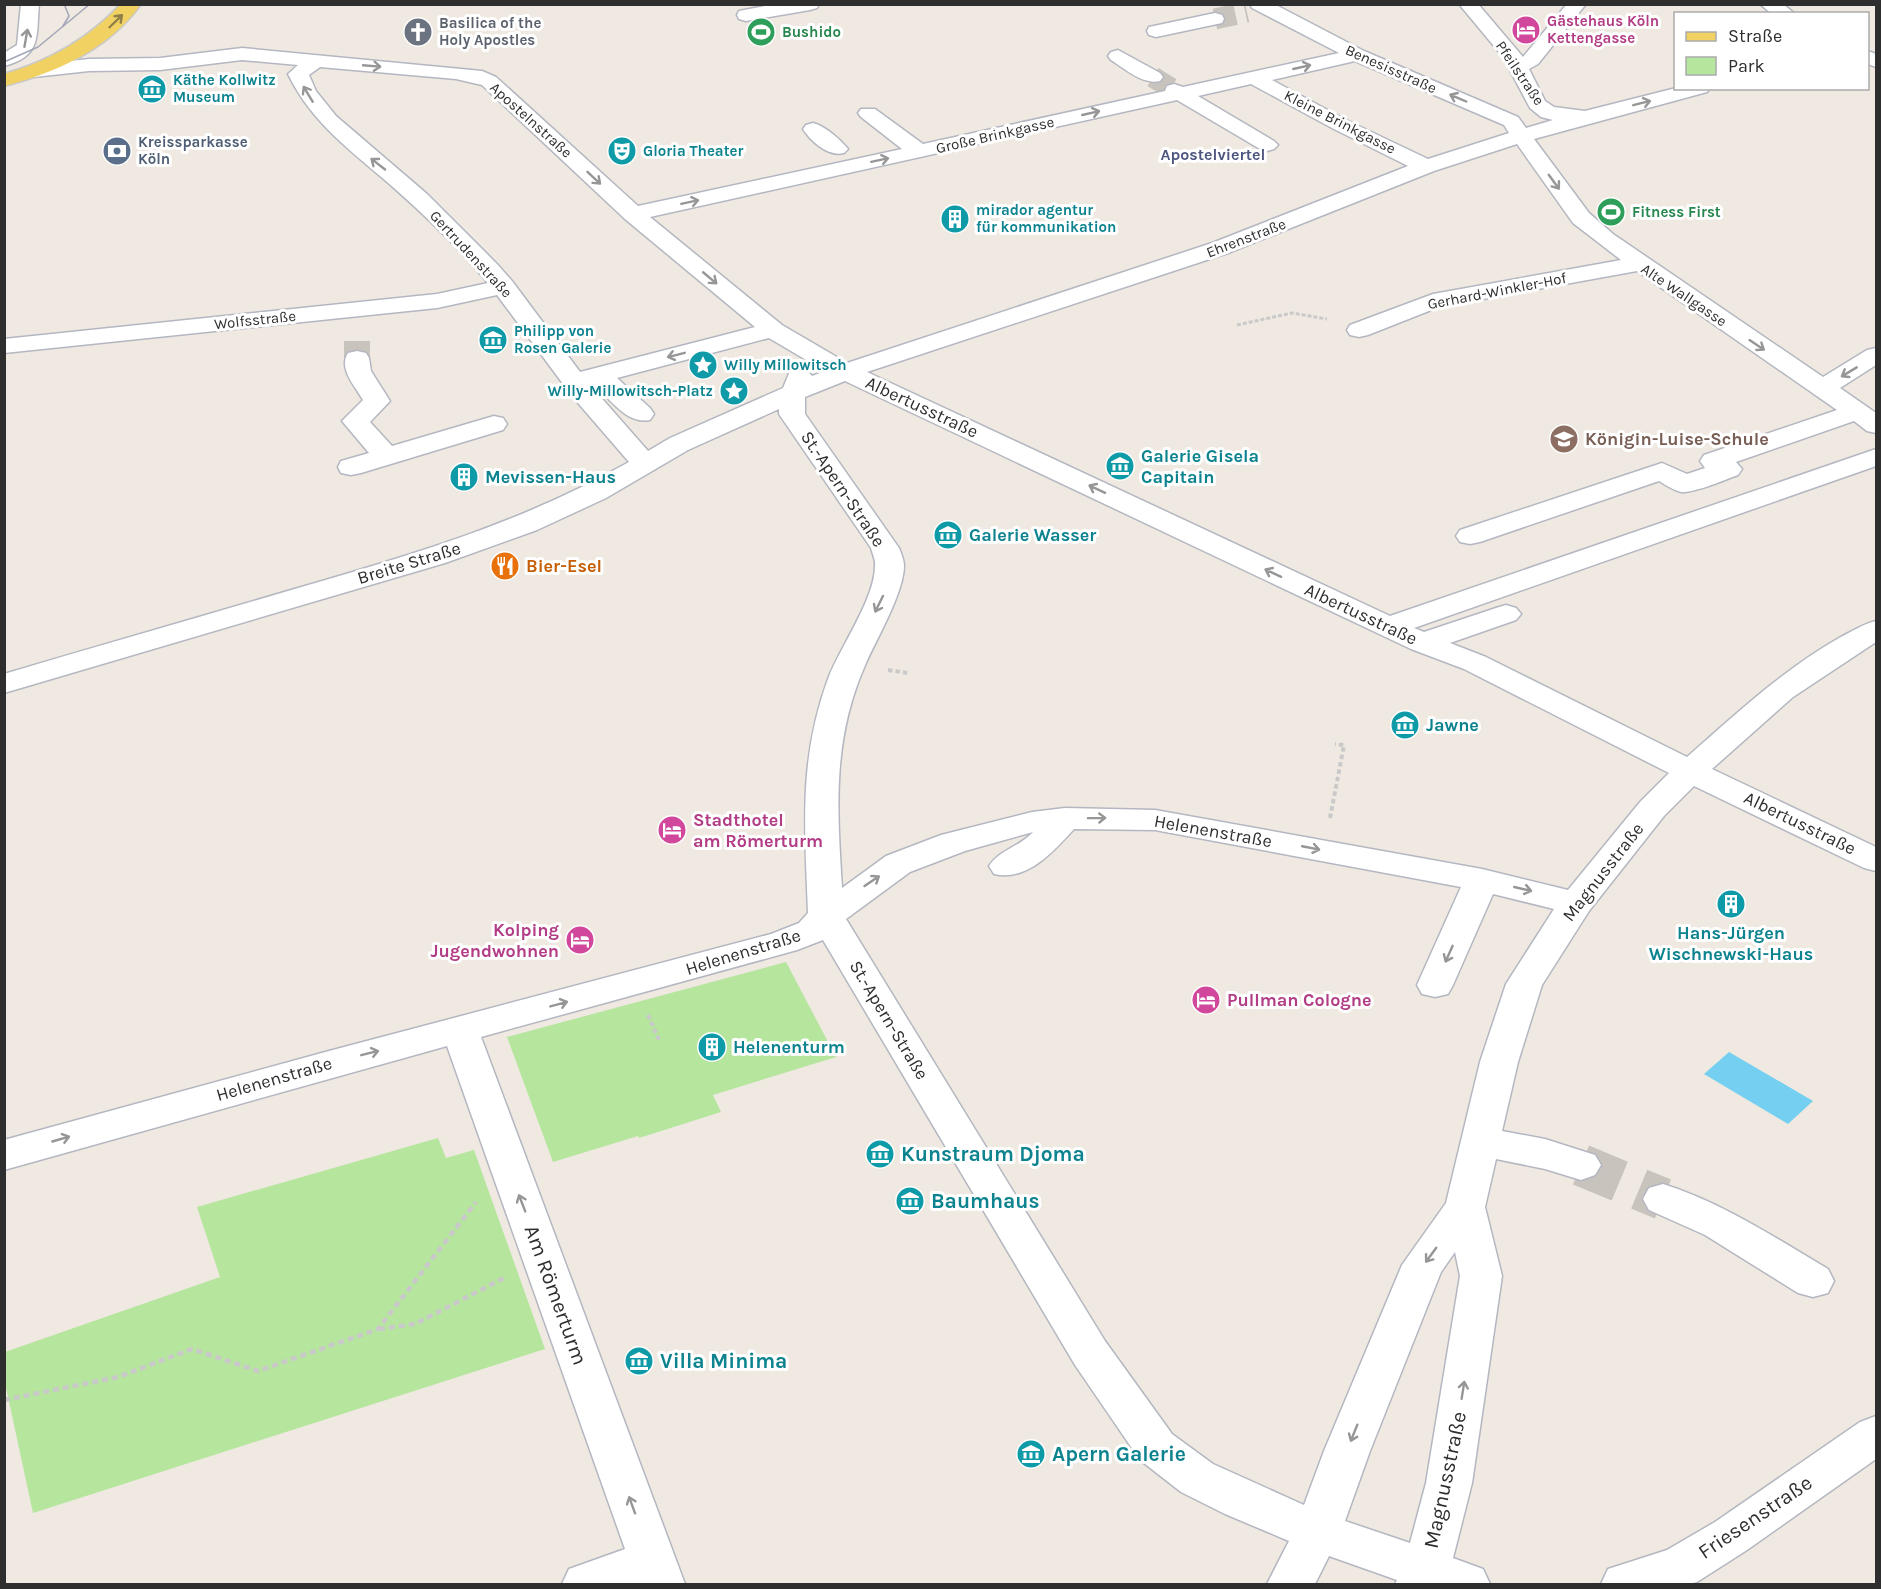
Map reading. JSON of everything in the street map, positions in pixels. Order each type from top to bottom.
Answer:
[{"type":"main road","points":[[64,58],[66,43],[111,4]]},
{"type":"main road","points":[[4,80],[34,71],[93,43],[132,4]]},
{"type":"street","points":[[4,60],[17,55],[26,47],[30,4]]},
{"type":"street","points":[[753,10],[810,4]]},
{"type":"street","name":"Pfeilstraße","points":[[1468,4],[1512,55],[1537,104],[1548,113],[1585,116]]},
{"type":"street","points":[[1518,67],[1531,60],[1577,4]]},
{"type":"street","points":[[1769,4],[1783,12]]},
{"type":"street","name":"Benesisstraße","points":[[1257,8],[1516,128]]},
{"type":"street","points":[[1156,31],[1215,19]]},
{"type":"street","name":"Apostelnstraße","points":[[93,43],[109,53],[125,57],[188,52],[242,54],[471,75],[489,81],[521,98],[633,214],[773,330],[845,372]]},
{"type":"street","name":"Apostelnstraße","points":[[34,71],[89,65],[160,64],[188,52]]},
{"type":"street","name":"Große Brinkgasse","points":[[633,214],[982,137],[1117,101],[1254,78],[1357,55]]},
{"type":"street","points":[[1118,56],[1153,77]]},
{"type":"street","name":"Gertrudenstraße","points":[[314,62],[298,74],[305,92],[320,113],[358,149],[423,202],[504,286],[574,381],[644,463]]},
{"type":"street","name":"Kleine Brinkgasse","points":[[1254,78],[1426,166]]},
{"type":"street","name":"Ehrenstraße","points":[[1516,128],[1585,116],[1692,90]]},
{"type":"street","points":[[1178,92],[1267,145]]},
{"type":"street","points":[[868,113],[919,151]]},
{"type":"street","name":"Ehrenstraße","points":[[793,393],[845,372],[1220,248],[1426,166],[1548,113]]},
{"type":"street","points":[[958,122],[982,137]]},
{"type":"street","name":"Alte Wallgasse","points":[[1516,128],[1581,218],[1639,264],[1866,418]]},
{"type":"street","points":[[813,129],[837,149]]},
{"type":"street","points":[[728,175],[826,154],[837,149],[900,137]]},
{"type":"street","name":"Gerhard-Winkler-Hof","points":[[1359,330],[1433,301],[1639,264]]},
{"type":"street","name":"Wolfsstraße","points":[[13,349],[437,301],[504,286]]},
{"type":"street","points":[[356,310],[358,370],[377,401],[355,421],[386,456]]},
{"type":"street","points":[[574,381],[773,330]]},
{"type":"street","name":"Apostelnstraße","points":[[773,330],[787,350],[801,379],[793,393]]},
{"type":"street","points":[[1821,389],[1876,355]]},
{"type":"street","name":"Albertusstraße","points":[[845,372],[1422,643],[1475,663],[1690,771],[1876,860]]},
{"type":"street","points":[[599,375],[641,414]]},
{"type":"street","name":"Breite Straße","points":[[4,684],[435,557],[527,524],[567,507],[679,444],[793,393]]},
{"type":"street","name":"St.-Apern-Straße","points":[[793,393],[792,414],[885,548],[890,565],[883,594],[844,678],[827,734],[820,797],[825,916],[988,1181],[1090,1353],[1156,1447],[1197,1478],[1241,1500],[1318,1532]]},
{"type":"street","points":[[1470,536],[1662,471],[1684,484],[1728,470],[1713,461],[1866,418]]},
{"type":"street","points":[[351,467],[494,424]]},
{"type":"street","points":[[1376,621],[1876,457]]},
{"type":"street","points":[[1422,643],[1506,614]]},
{"type":"street","name":"Magnusstraße","points":[[1465,1207],[1481,1276],[1449,1483],[1437,1580],[1318,1532],[1347,1451],[1424,1265],[1465,1207],[1500,1062],[1524,984],[1576,903],[1652,809],[1690,771],[1782,690],[1839,651],[1876,630]]},
{"type":"street","points":[[1006,866],[1038,848],[1065,818]]},
{"type":"street","name":"Helenenstraße","points":[[4,1155],[329,1064],[460,1031],[784,942],[812,931],[825,916],[898,864],[953,843],[1032,822],[1065,818],[1155,820],[1482,880],[1576,903]]},
{"type":"street","points":[[1435,985],[1482,880]]},
{"type":"street","name":"Am Römerturm","points":[[460,1031],[656,1572],[586,1584]]},
{"type":"street","points":[[1481,1142],[1545,1154],[1581,1166]]},
{"type":"street","points":[[1663,1199],[1700,1214],[1813,1281]]},
{"type":"street","name":"Friesenstraße","points":[[1625,1584],[1680,1567],[1721,1527],[1876,1435]]},
{"type":"street","points":[[1291,1584],[1318,1532]]},
{"type":"path","points":[[1237,325],[1293,311],[1306,312],[1359,330]]},
{"type":"path","points":[[1335,744],[1344,745],[1329,824],[1347,855]]},
{"type":"path","points":[[378,1329],[487,1187],[511,1175]]},
{"type":"path","points":[[4,1400],[118,1377],[192,1349],[258,1371],[378,1329],[415,1324],[516,1272],[544,1263]]},
{"type":"green space","points":[[786,962],[836,1057],[713,1095],[721,1112],[553,1162],[507,1037]]},
{"type":"green space","points":[[438,1138],[446,1158],[474,1150],[545,1349],[33,1513],[5,1383],[5,1352],[220,1277],[197,1207]]},
{"type":"water","points":[[1729,1052],[1813,1101],[1788,1124],[1704,1074]]},
{"type":"tunnel","points":[[1215,19],[1247,12]]},
{"type":"tunnel","points":[[1153,77],[1174,90]]},
{"type":"tunnel","points":[[357,341],[357,358]]},
{"type":"tunnel","points":[[1581,1165],[1663,1199]]},
{"type":"tram line","points":[[63,26],[69,16],[64,4]]},
{"type":"tram line","points":[[4,62],[38,47],[90,4]]},
{"type":"place","name":"Gästehaus Köln Kettengasse","points":[[1526,30]]},
{"type":"place","name":"Basilica of the Holy Apostles","points":[[418,32]]},
{"type":"place","name":"Bushido","points":[[761,32]]},
{"type":"place","name":"Käthe Kollwitz Museum","points":[[152,89]]},
{"type":"place","name":"Kreissparkasse Köln","points":[[117,151]]},
{"type":"place","name":"Gloria Theater","points":[[622,151]]},
{"type":"place","name":"Fitness First","points":[[1611,212]]},
{"type":"place","name":"mirador agentur für kommunikation","points":[[955,219]]},
{"type":"place","name":"Philipp von Rosen Galerie","points":[[493,340]]},
{"type":"place","name":"Willy Millowitsch","points":[[703,365]]},
{"type":"place","name":"Willy-Millowitsch-Platz","points":[[734,391]]},
{"type":"place","name":"Königin-Luise-Schule","points":[[1564,439]]},
{"type":"place","name":"Galerie Gisela Capitain","points":[[1120,466]]},
{"type":"place","name":"Mevissen-Haus","points":[[464,477]]},
{"type":"place","name":"Galerie Wasser","points":[[948,535]]},
{"type":"place","name":"Bier-Esel","points":[[505,566]]},
{"type":"place","name":"Jawne","points":[[1405,725]]},
{"type":"place","name":"Stadthotel am Römerturm","points":[[672,830]]},
{"type":"place","name":"Hans-Jürgen Wischnewski-Haus","points":[[1731,904]]},
{"type":"place","name":"Kolping Jugendwohnen","points":[[580,940]]},
{"type":"place","name":"Pullman Cologne","points":[[1206,1000]]},
{"type":"place","name":"Helenenturm","points":[[712,1047]]},
{"type":"place","name":"Kunstraum Djoma","points":[[880,1154]]},
{"type":"place","name":"Baumhaus","points":[[910,1201]]},
{"type":"place","name":"Villa Minima","points":[[639,1361]]},
{"type":"place","name":"Apern Galerie","points":[[1031,1454]]},
{"type":"district","name":"Apostelviertel","points":[[1213,154]]}]
